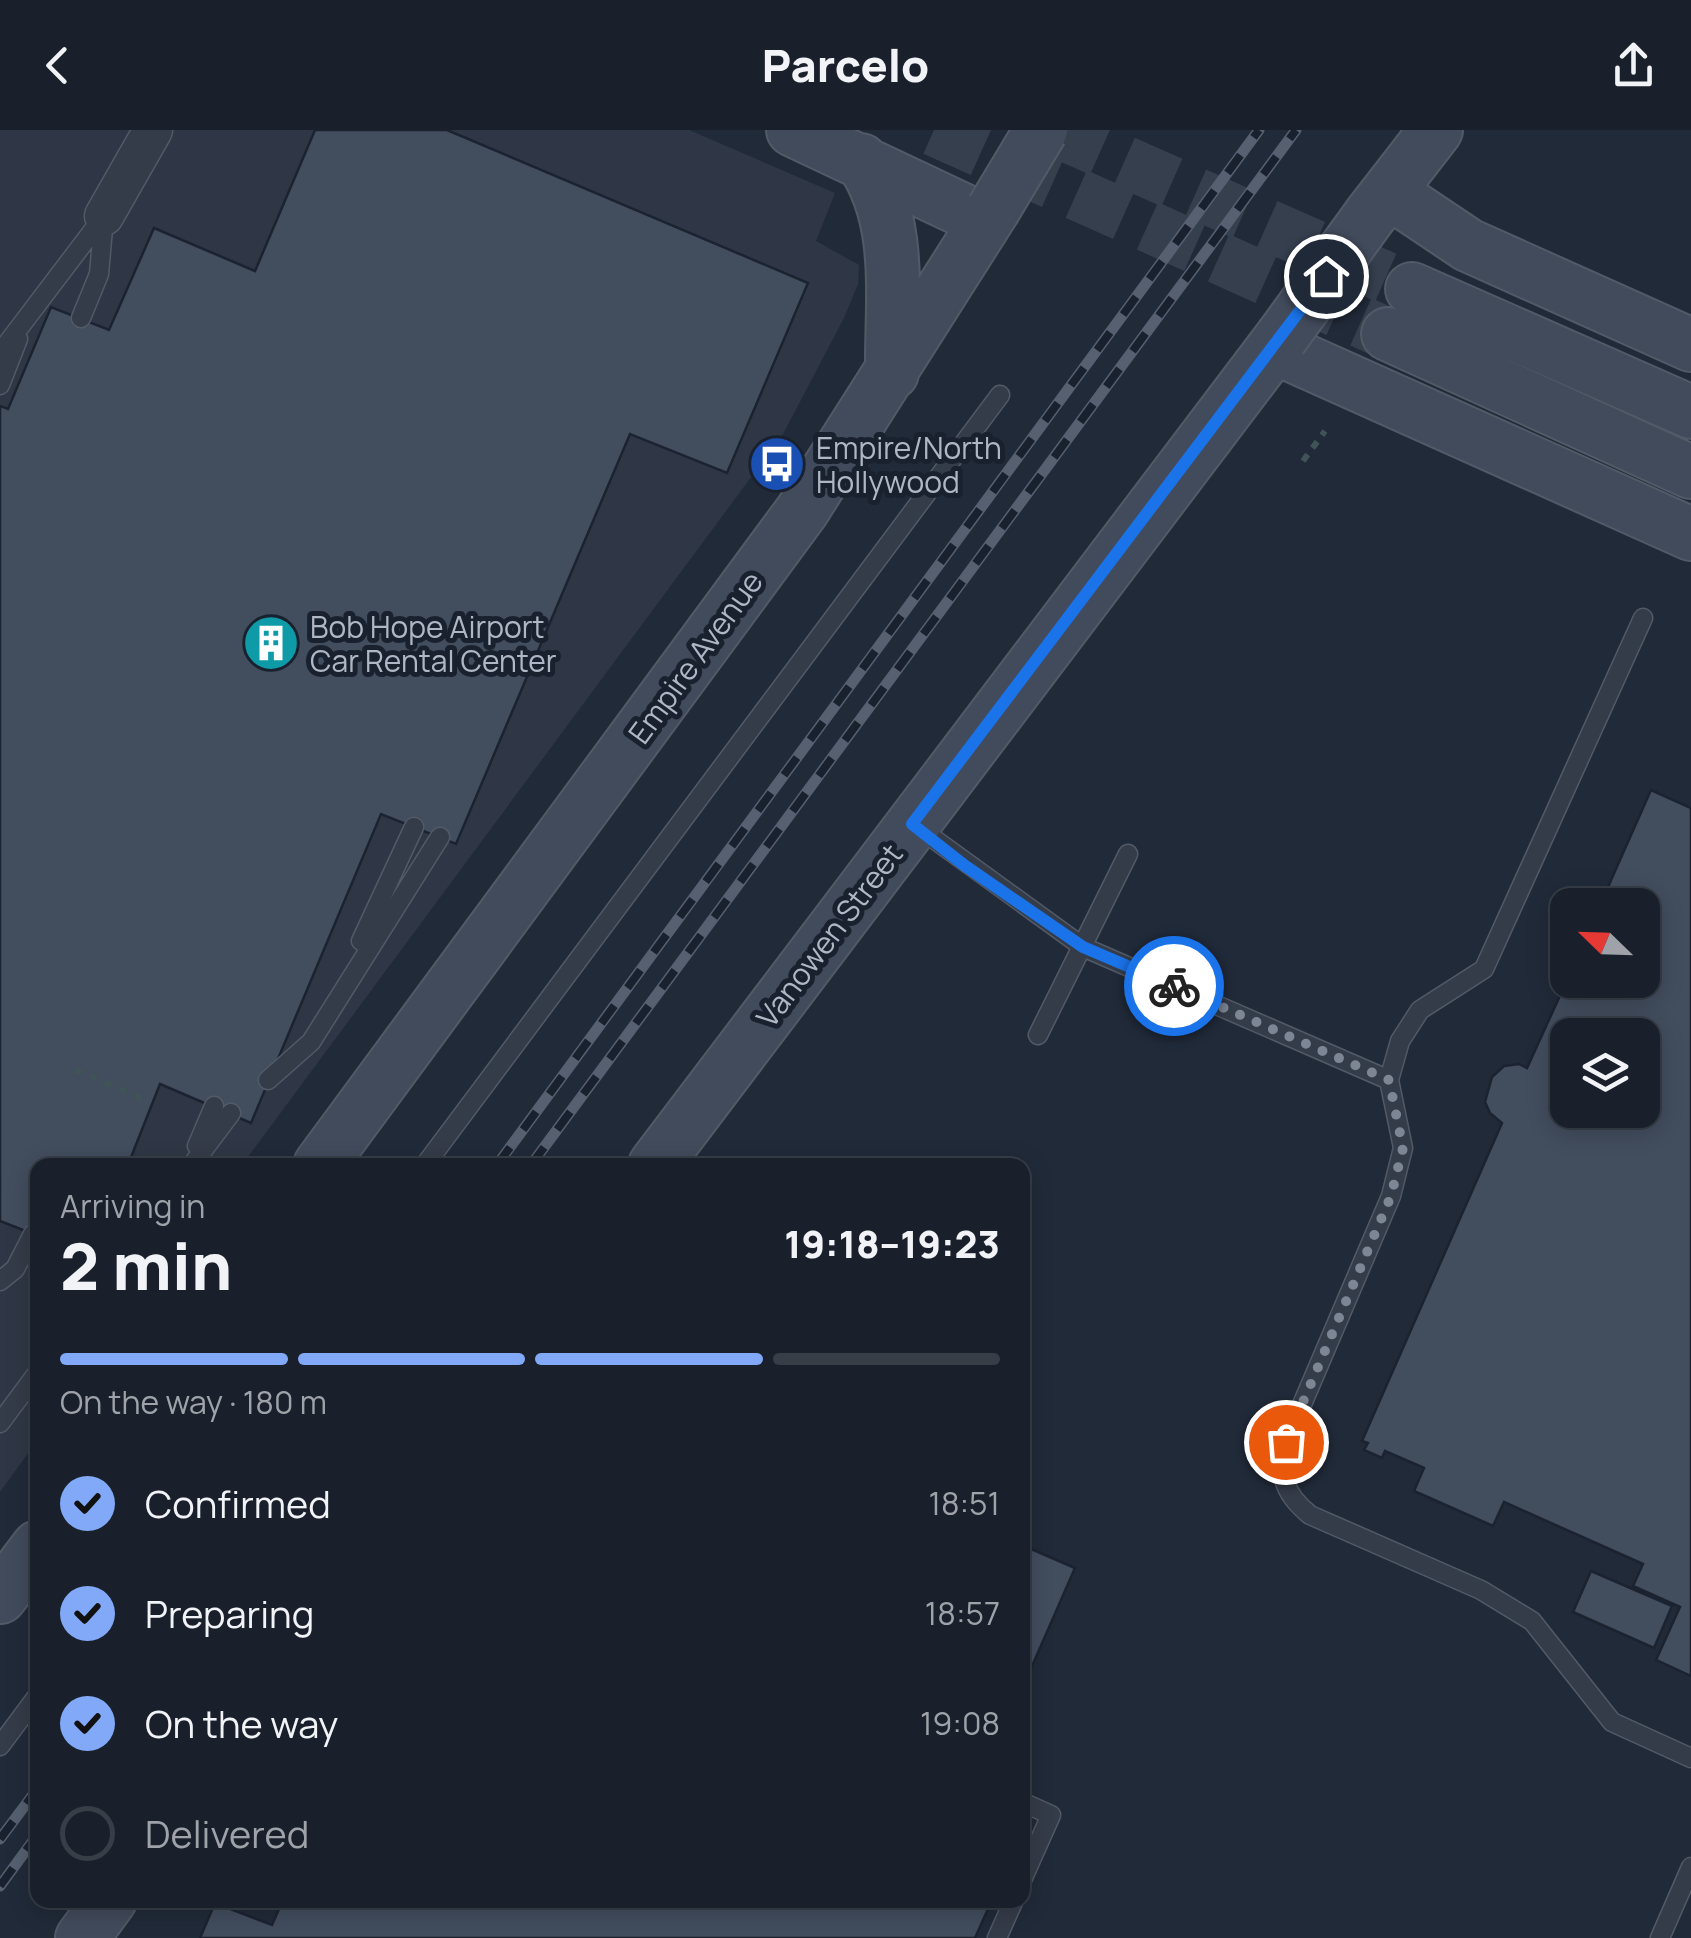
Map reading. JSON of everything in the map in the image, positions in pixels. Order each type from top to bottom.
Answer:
[{"type":"main road","points":[[793,130],[990,216]]},
{"type":"main road","name":"Empire Avenue","points":[[325,1158],[802,511],[1041,130]]},
{"type":"main road","name":"Vanowen Street","points":[[660,1158],[1436,130]]},
{"type":"main road","points":[[861,160],[878,184],[891,230],[892,373]]},
{"type":"main road","points":[[1380,203],[1691,345]]},
{"type":"main road","points":[[1691,412],[1400,311],[1691,472]]},
{"type":"main road","points":[[1278,342],[1691,534]]},
{"type":"main road","points":[[82,1938],[104,1908]]},
{"type":"street","points":[[104,216],[154,130]]},
{"type":"lane","points":[[0,354],[104,216]]},
{"type":"lane","points":[[81,318],[99,274],[104,216]]},
{"type":"lane","points":[[0,386],[29,311]]},
{"type":"lane","points":[[429,1158],[1000,395]]},
{"type":"lane","points":[[1643,618],[1484,969],[1420,1010],[1400,1041],[1389,1080],[1403,1148],[1391,1196],[1286,1442],[1280,1467],[1287,1496],[1310,1516],[1480,1590],[1532,1620],[1612,1722],[1691,1758]]},
{"type":"lane","points":[[912,824],[1083,947],[1389,1080]]},
{"type":"lane","points":[[268,1080],[311,1042],[414,826]]},
{"type":"lane","points":[[334,1000],[440,837]]},
{"type":"lane","points":[[1038,1035],[1128,854]]},
{"type":"lane","points":[[195,1158],[222,1110]]},
{"type":"lane","points":[[0,1281],[15,1269],[30,1240]]},
{"type":"lane","points":[[0,1423],[30,1383]]},
{"type":"lane","points":[[0,1746],[30,1706]]},
{"type":"lane","points":[[1030,1806],[1051,1815],[1030,1862]]},
{"type":"lane","points":[[1660,1938],[1691,1867]]},
{"type":"lane","points":[[997,1938],[1010,1908]]},
{"type":"path","points":[[1303,461],[1324,431]]},
{"type":"path","points":[[75,1070],[144,1099]]},
{"type":"shaded area","name":"Bob Hope Airport Car Rental Center","points":[[0,130],[689,130],[835,193],[816,241],[859,265],[858,284],[783,434],[247,1158],[30,1158],[30,1451],[0,1492]]},
{"type":"building","name":"Bob Hope Airport Car Rental Center","points":[[315,130],[447,130],[808,283],[727,473],[630,434],[456,844],[381,814],[251,1123],[160,1084],[131,1158],[30,1158],[30,1233],[0,1221],[0,406],[8,409],[51,307],[109,330],[154,228],[255,271]]},
{"type":"building","points":[[1651,790],[1691,808],[1691,1676],[1656,1660],[1680,1607],[1633,1586],[1643,1564],[1504,1502],[1493,1526],[1414,1491],[1424,1468],[1385,1451],[1382,1458],[1364,1450],[1368,1443],[1362,1441],[1502,1123],[1490,1113],[1485,1102],[1492,1077],[1504,1066],[1519,1064],[1527,1068],[1559,998],[1660,998],[1660,888],[1608,888]]},
{"type":"building","points":[[1030,1548],[1075,1568],[1030,1671]]},
{"type":"building","points":[[1591,1571],[1672,1606],[1654,1648],[1573,1612]]},
{"type":"building","points":[[213,1908],[228,1908],[272,1925],[279,1908],[988,1908],[975,1938],[200,1938]]},
{"type":"tunnel","points":[[934,130],[1388,334]]},
{"type":"tunnel","points":[[1053,130],[1412,289]]},
{"type":"railway","points":[[502,1158],[1259,130]]},
{"type":"railway","points":[[536,1158],[1296,130]]},
{"type":"railway","points":[[0,1839],[30,1799]]},
{"type":"railway","points":[[0,1886],[30,1845]]},
{"type":"way so far","points":[[1174,986],[1389,1080],[1403,1148],[1391,1196],[1346,1293],[1286,1442]]},
{"type":"place","name":"Empire/North Hollywood","points":[[777,464]]},
{"type":"place","name":"Bob Hope Airport Car Rental Center","points":[[271,643]]},
{"type":"route","points":[[1174,986],[1083,947],[912,824],[1326,276]]}]
